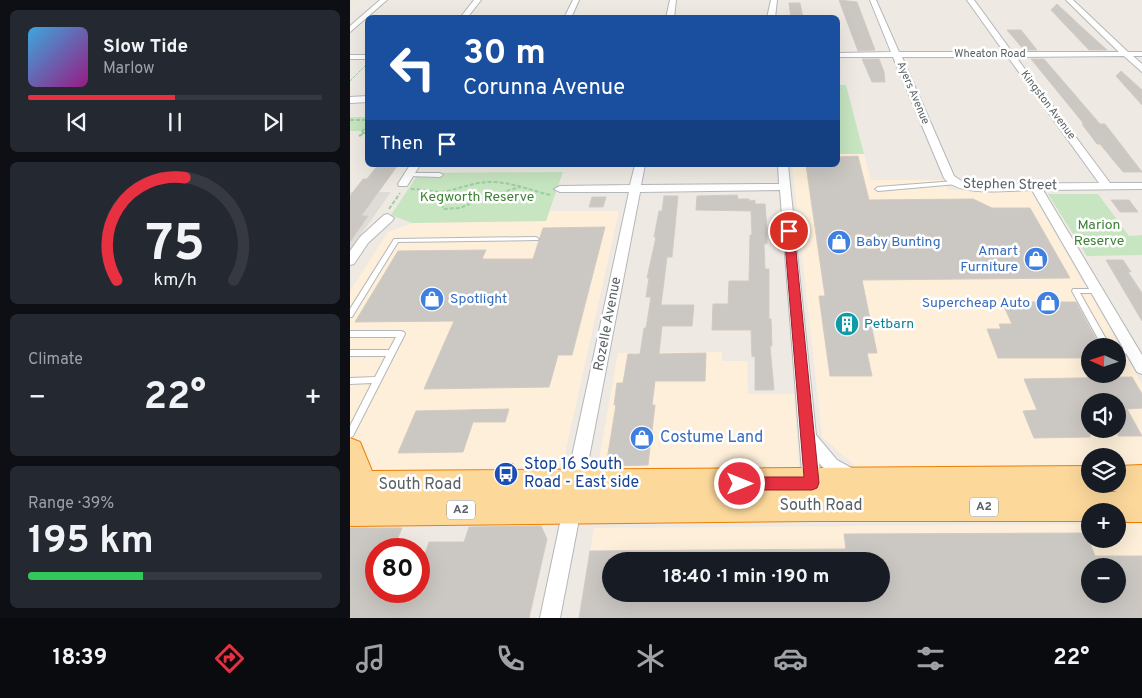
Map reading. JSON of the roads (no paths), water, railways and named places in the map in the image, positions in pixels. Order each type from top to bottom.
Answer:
[{"type":"highway","points":[[350,451],[357,470],[352,494]]},
{"type":"highway","points":[[1126,480],[1142,479]]},
{"type":"highway","name":"South Road","points":[[813,495],[860,483],[1081,480]]},
{"type":"highway","name":"South Road","points":[[352,494],[574,496],[813,495],[1142,508]]},
{"type":"street","points":[[367,15],[384,0]]},
{"type":"street","points":[[466,15],[478,0]]},
{"type":"street","points":[[568,15],[576,0]]},
{"type":"street","points":[[670,15],[673,0]]},
{"type":"street","points":[[772,15],[774,0]]},
{"type":"street","name":"Ayers Avenue","points":[[873,0],[949,178],[955,184]]},
{"type":"street","name":"Kingston Avenue","points":[[970,0],[1108,186]]},
{"type":"street","points":[[1069,0],[1142,69]]},
{"type":"street","points":[[350,30],[365,17]]},
{"type":"street","name":"Wheaton Road","points":[[840,55],[1142,54]]},
{"type":"street","points":[[350,57],[365,57]]},
{"type":"street","points":[[350,100],[365,99]]},
{"type":"street","points":[[404,183],[415,167]]},
{"type":"street","name":"Rozelle Avenue","points":[[550,618],[640,167]]},
{"type":"street","points":[[783,167],[813,495]]},
{"type":"street","name":"Stephen Street","points":[[955,184],[965,187],[1142,186]]},
{"type":"street","points":[[1035,186],[1142,368]]},
{"type":"street","points":[[557,192],[635,188],[785,187]]},
{"type":"street","points":[[350,261],[364,240],[388,218]]},
{"type":"street","points":[[808,438],[831,465],[860,483]]},
{"type":"lane","points":[[404,183],[440,176]]},
{"type":"lane","name":"Stephen Street","points":[[878,189],[955,184]]},
{"type":"lane","points":[[350,315],[396,240],[536,239]]},
{"type":"lane","points":[[1097,291],[1075,291],[1101,338]]},
{"type":"lane","points":[[350,334],[401,334],[350,434]]},
{"type":"lane","points":[[1126,351],[1132,351]]},
{"type":"lane","points":[[350,353],[391,353]]},
{"type":"lane","points":[[350,381],[377,380]]},
{"type":"place","name":"Baby Bunting","points":[[839,242]]},
{"type":"place","name":"Amart Furniture","points":[[1036,259]]},
{"type":"place","name":"Spotlight","points":[[432,299]]},
{"type":"place","name":"Supercheap Auto","points":[[1048,303]]},
{"type":"place","name":"Petbarn","points":[[847,324]]},
{"type":"place","name":"Costume Land","points":[[642,438]]},
{"type":"place","name":"Stop 16 South Road - East side","points":[[506,474]]},
{"type":"park label","name":"Kegworth Reserve","points":[[477,197]]},
{"type":"park label","name":"Marion Reserve","points":[[1099,234]]}]
